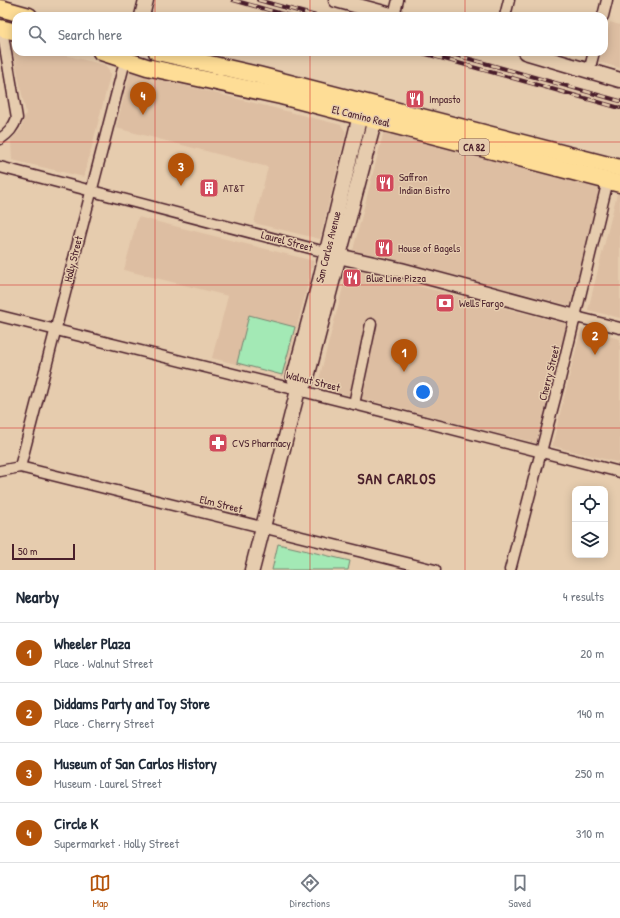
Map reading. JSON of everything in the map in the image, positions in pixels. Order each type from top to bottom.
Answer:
[{"type":"main road","points":[[133,12],[136,0]]},
{"type":"main road","points":[[143,12],[146,0]]},
{"type":"main road","points":[[336,0],[380,12]]},
{"type":"main road","points":[[0,8],[14,12]]},
{"type":"main road","name":"El Camino Real","points":[[126,56],[177,75],[369,111]]},
{"type":"main road","name":"El Camino Real","points":[[171,56],[369,111],[615,174]]},
{"type":"main road","points":[[539,56],[620,80]]},
{"type":"main road","name":"San Carlos Avenue","points":[[252,570],[298,390],[306,380],[332,254],[369,111]]},
{"type":"main road","name":"Laurel Street","points":[[332,254],[395,268],[576,317]]},
{"type":"street","points":[[395,12],[398,0]]},
{"type":"street","points":[[506,12],[509,0]]},
{"type":"street","points":[[604,12],[607,0]]},
{"type":"street","points":[[0,138],[8,134],[14,126],[16,118],[6,29]]},
{"type":"street","name":"Holly Street","points":[[20,467],[126,56]]},
{"type":"street","points":[[589,71],[593,56]]},
{"type":"street","name":"Laurel Street","points":[[0,167],[332,254]]},
{"type":"street","name":"Cherry Street","points":[[510,570],[615,174]]},
{"type":"street","name":"Walnut Street","points":[[0,316],[620,472]]},
{"type":"street","name":"Laurel Street","points":[[576,317],[620,328]]},
{"type":"street","points":[[354,404],[371,324]]},
{"type":"street","name":"Elm Street","points":[[0,471],[20,467],[435,570]]},
{"type":"shaded area","points":[[610,22],[620,25],[620,68],[599,62],[601,56],[608,56],[608,29]]},
{"type":"shaded area","points":[[14,56],[68,56],[105,65],[109,70],[110,76],[84,177],[12,160],[11,140],[21,129],[26,113]]},
{"type":"shaded area","points":[[132,72],[341,125],[346,132],[320,239],[254,223],[268,167],[116,128],[130,73]]},
{"type":"shaded area","points":[[384,131],[603,187],[572,306],[353,250]]},
{"type":"shaded area","points":[[617,194],[620,194],[620,318],[588,310]]},
{"type":"shaded area","points":[[138,217],[314,261],[284,376],[212,358],[228,296],[124,270]]},
{"type":"shaded area","points":[[348,268],[567,324],[536,443],[317,387]]},
{"type":"shaded area","points":[[581,329],[620,339],[620,463],[552,446]]},
{"type":"green space","points":[[249,315],[295,327],[282,375],[237,363]]},
{"type":"green space","points":[[278,544],[350,561],[348,570],[272,570]]},
{"type":"railway","points":[[233,0],[276,12]]},
{"type":"railway","points":[[258,0],[302,12]]},
{"type":"railway","points":[[433,56],[620,108]]},
{"type":"railway","points":[[459,56],[620,101]]},
{"type":"place","name":"Impasto","points":[[415,99]]},
{"type":"place","name":"Circle K","points":[[143,115]]},
{"type":"place","name":"Saffron Indian Bistro","points":[[385,183]]},
{"type":"place","name":"Museum of San Carlos History","points":[[181,186]]},
{"type":"place","name":"AT&T","points":[[209,188]]},
{"type":"place","name":"House of Bagels","points":[[384,248]]},
{"type":"place","name":"Blue Line Pizza","points":[[352,278]]},
{"type":"place","name":"Wells Fargo","points":[[445,303]]},
{"type":"place","name":"Diddams Party and Toy Store","points":[[595,355]]},
{"type":"place","name":"Wheeler Plaza","points":[[404,372]]},
{"type":"place","name":"CVS Pharmacy","points":[[218,443]]},
{"type":"district","name":"SAN CARLOS","points":[[397,478]]}]
